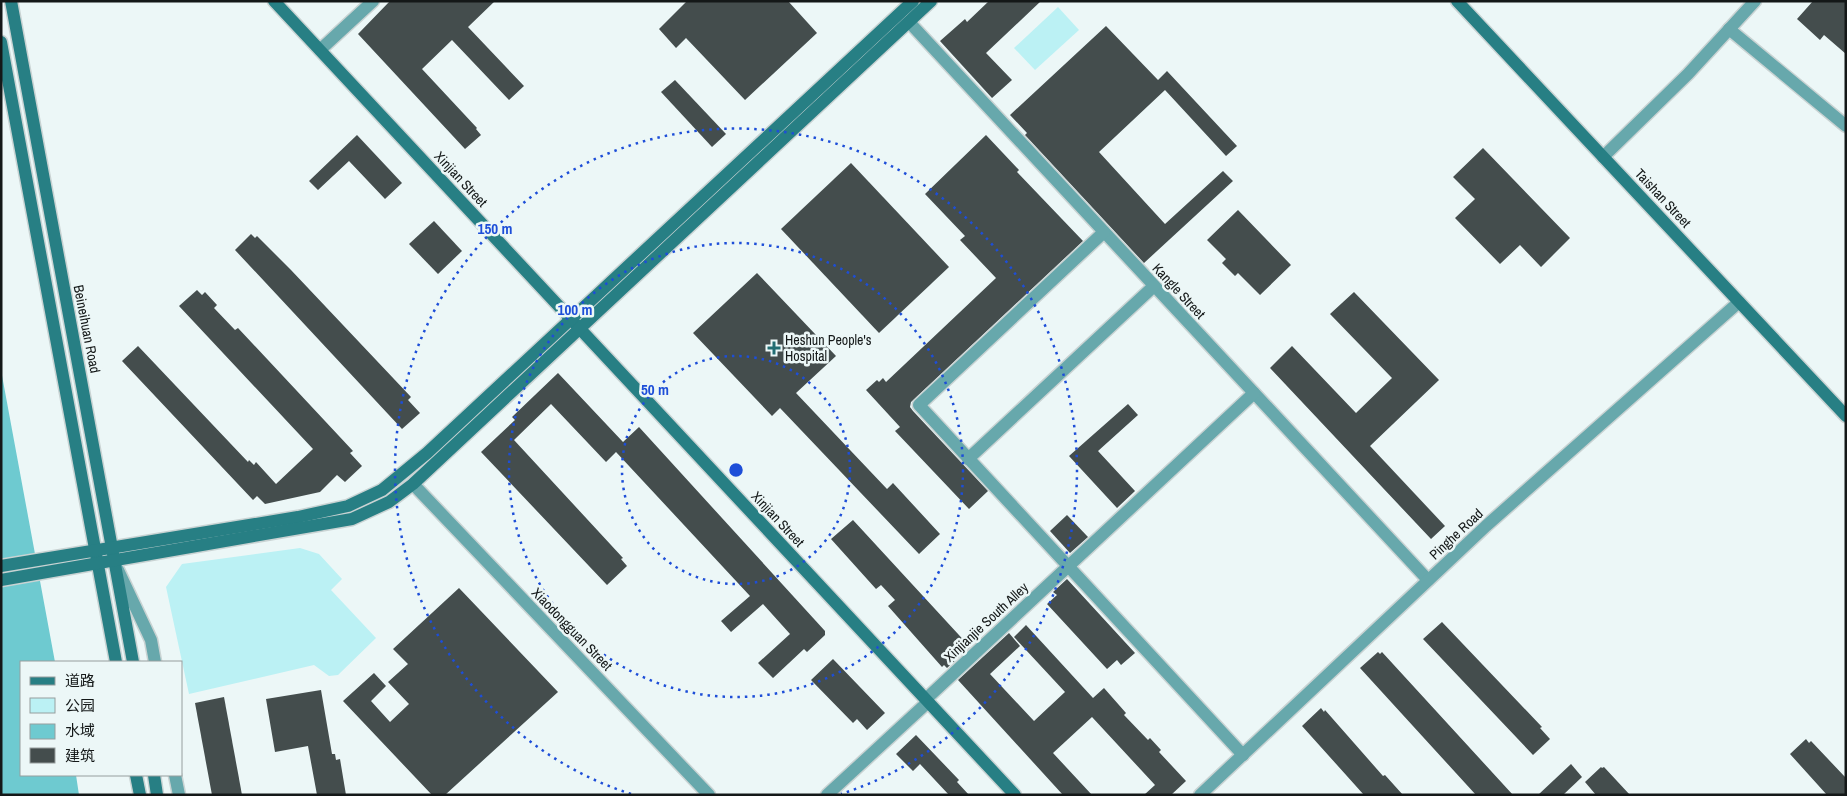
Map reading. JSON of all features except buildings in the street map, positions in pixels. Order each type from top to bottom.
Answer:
[{"type":"main road","name":"Beineihuan Road","points":[[11,1],[133,661]]},
{"type":"main road","name":"Xinjian Street","points":[[274,1],[1014,795]]},
{"type":"main road","points":[[1,580],[115,562],[352,519],[389,502],[413,484],[575,324],[913,1]]},
{"type":"main road","points":[[1,566],[298,517],[348,506],[382,490],[575,324],[931,1]]},
{"type":"main road","name":"Taishan Street","points":[[1457,1],[1846,416]]},
{"type":"main road","points":[[1,42],[116,661]]},
{"type":"main road","points":[[136,776],[140,795]]},
{"type":"main road","points":[[154,776],[157,795]]},
{"type":"street","points":[[320,50],[373,1]]},
{"type":"street","points":[[1603,157],[1755,1]]},
{"type":"street","name":"Kangle Street","points":[[909,22],[1428,580]]},
{"type":"street","points":[[1729,29],[1846,126]]},
{"type":"street","points":[[1104,232],[918,405],[1242,755]]},
{"type":"street","points":[[968,459],[1154,286]]},
{"type":"street","name":"Pinghe Road","points":[[1200,795],[1486,526],[1739,302]]},
{"type":"street","name":"Xinjianjie South Alley","points":[[827,795],[1068,566],[1254,393]]},
{"type":"street","name":"Xiaodongguan Street","points":[[413,484],[708,795]]},
{"type":"street","points":[[115,562],[151,640],[155,661]]},
{"type":"street","points":[[175,776],[179,795]]},
{"type":"green space","points":[[1058,7],[1079,30],[1035,70],[1014,48]]},
{"type":"green space","points":[[300,548],[319,554],[342,579],[331,590],[376,638],[338,675],[329,676],[314,665],[189,694],[166,587],[182,564]]},
{"type":"water","points":[[1,370],[55,661],[20,661],[20,776],[76,776],[79,795],[1,795]]},
{"type":"place","name":"Heshun People's Hospital","points":[[774,348]]}]
